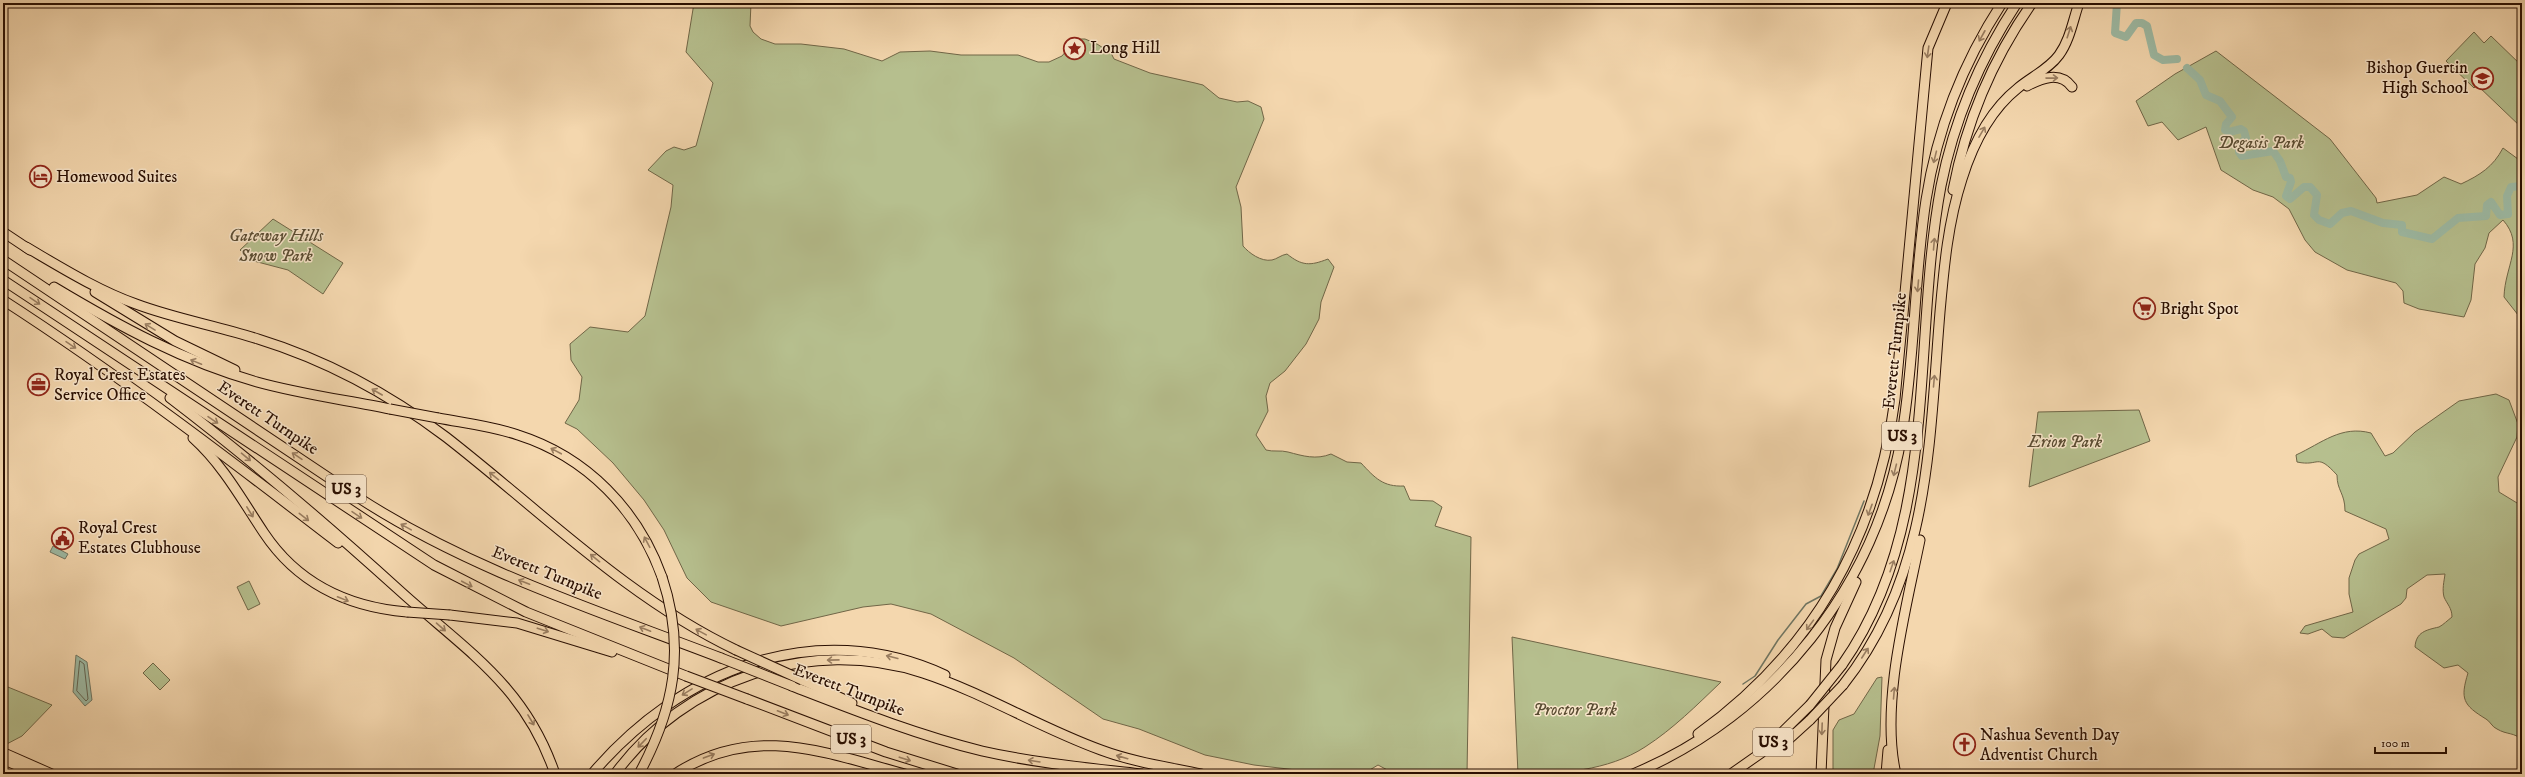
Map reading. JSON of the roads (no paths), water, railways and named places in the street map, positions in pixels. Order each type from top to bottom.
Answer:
[{"type":"highway","points":[[1632,774],[1705,728],[1774,669],[1822,606],[1861,534],[1884,466],[1893,416],[1921,112],[1933,23],[1941,3]]},
{"type":"highway","points":[[1931,37],[1947,3]]},
{"type":"highway","name":"Everett Turnpike","points":[[1632,774],[1672,755],[1716,729],[1749,703],[1787,668],[1820,628],[1846,589],[1868,547],[1884,507],[1895,470],[1903,428],[1924,214],[1933,164],[1943,127],[1961,79],[1980,40],[2002,3]]},
{"type":"highway","name":"Everett Turnpike","points":[[1731,774],[1761,753],[1810,705],[1842,666],[1860,637],[1879,599],[1894,558],[1907,513],[1916,453],[1937,213],[1950,150],[1977,73],[1997,34],[2017,3]]},
{"type":"highway","points":[[1761,753],[1788,740],[1810,720],[1842,685],[1862,659],[1884,622],[1907,566],[1923,495],[1946,251],[1955,182],[1971,120],[1999,56],[2032,3]]},
{"type":"highway","points":[[1946,251],[1954,208],[1966,167],[1977,139],[1996,110],[2013,92],[2058,56],[2066,41],[2079,3]]},
{"type":"highway","points":[[1996,110],[2023,88],[2047,77],[2061,78],[2072,87]]},
{"type":"highway","points":[[3,232],[186,347],[243,372],[315,394]]},
{"type":"highway","points":[[26,247],[83,280],[123,299],[160,313],[278,346],[319,362],[369,387],[413,414],[446,437],[646,598],[693,627],[736,650],[909,730]]},
{"type":"highway","points":[[3,259],[125,329],[173,352],[251,380],[519,435],[551,448],[578,464],[608,489],[630,515],[649,545],[662,577],[674,628],[673,680],[661,731],[639,774]]},
{"type":"highway","name":"Everett Turnpike","points":[[3,259],[359,498],[407,527],[500,573],[909,730],[966,747],[1021,759],[1142,774]]},
{"type":"highway","name":"Everett Turnpike","points":[[3,280],[434,565],[514,607],[686,676],[886,752],[958,774]]},
{"type":"highway","points":[[3,300],[78,349],[160,410],[234,462],[401,592]]},
{"type":"highway","points":[[104,348],[241,452],[479,659],[508,688],[537,730],[555,774]]},
{"type":"highway","points":[[1886,774],[1899,647],[1927,500],[1932,405]]},
{"type":"highway","points":[[160,410],[196,440],[216,462],[271,543],[297,571],[325,591],[349,601],[373,608],[407,612],[484,617],[521,624],[686,676]]},
{"type":"highway","points":[[1821,774],[1824,680],[1828,649],[1836,623],[1869,552],[1884,507]]},
{"type":"highway","points":[[592,774],[636,729],[695,687],[741,666],[796,652],[850,650],[902,659],[948,676],[1016,713]]},
{"type":"highway","points":[[616,774],[647,737],[691,703],[737,679],[790,664],[846,660],[898,666],[942,680],[1110,754],[1201,774]]},
{"type":"highway","points":[[1892,721],[1892,752],[1896,774]]},
{"type":"highway","points":[[675,774],[698,761],[722,752],[747,746],[773,744],[814,749],[905,774]]},
{"type":"main road","points":[[3,752],[52,774]]},
{"type":"main road","points":[[3,760],[36,774]]},
{"type":"water","points":[[53,546],[68,554],[65,559],[50,552]]},
{"type":"water","points":[[76,655],[87,662],[92,700],[85,706],[73,692]]},
{"type":"waterway","points":[[2117,3],[2115,33],[2126,37],[2136,23],[2142,23],[2147,26],[2154,55],[2163,60],[2177,59]]},
{"type":"waterway","points":[[2187,68],[2200,80],[2206,95],[2220,101],[2232,117],[2226,124],[2225,130],[2229,132],[2241,129],[2244,131],[2246,138],[2239,146],[2239,152],[2242,156],[2273,151],[2280,161],[2286,177],[2290,178],[2291,182],[2286,196],[2290,199],[2304,187],[2310,187],[2317,195],[2314,215],[2319,220],[2330,224],[2342,213],[2351,211],[2383,223],[2402,225],[2402,232],[2432,239],[2458,218],[2486,216],[2487,205],[2491,202],[2500,215],[2508,214],[2507,196],[2511,187],[2522,186]]},
{"type":"waterway","points":[[1743,684],[1755,676],[1778,640],[1806,604],[1821,596],[1837,569],[1864,501]]},
{"type":"place","name":"Long Hill","points":[[1074,48]]},
{"type":"place","name":"Bishop Guertin High School","points":[[2483,78]]},
{"type":"place","name":"Homewood Suites","points":[[41,177]]},
{"type":"place","name":"Bright Spot","points":[[2145,309]]},
{"type":"place","name":"Royal Crest Estates Service Office","points":[[38,385]]},
{"type":"place","name":"Royal Crest Estates Clubhouse","points":[[62,538]]},
{"type":"place","name":"Nashua Seventh Day Adventist Church","points":[[1964,745]]},
{"type":"park label","name":"Degasis Park","points":[[2261,143]]},
{"type":"park label","name":"Gateway Hills Snow Park","points":[[276,246]]},
{"type":"park label","name":"Erion Park","points":[[2065,442]]},
{"type":"park label","name":"Proctor Park","points":[[1575,710]]}]
